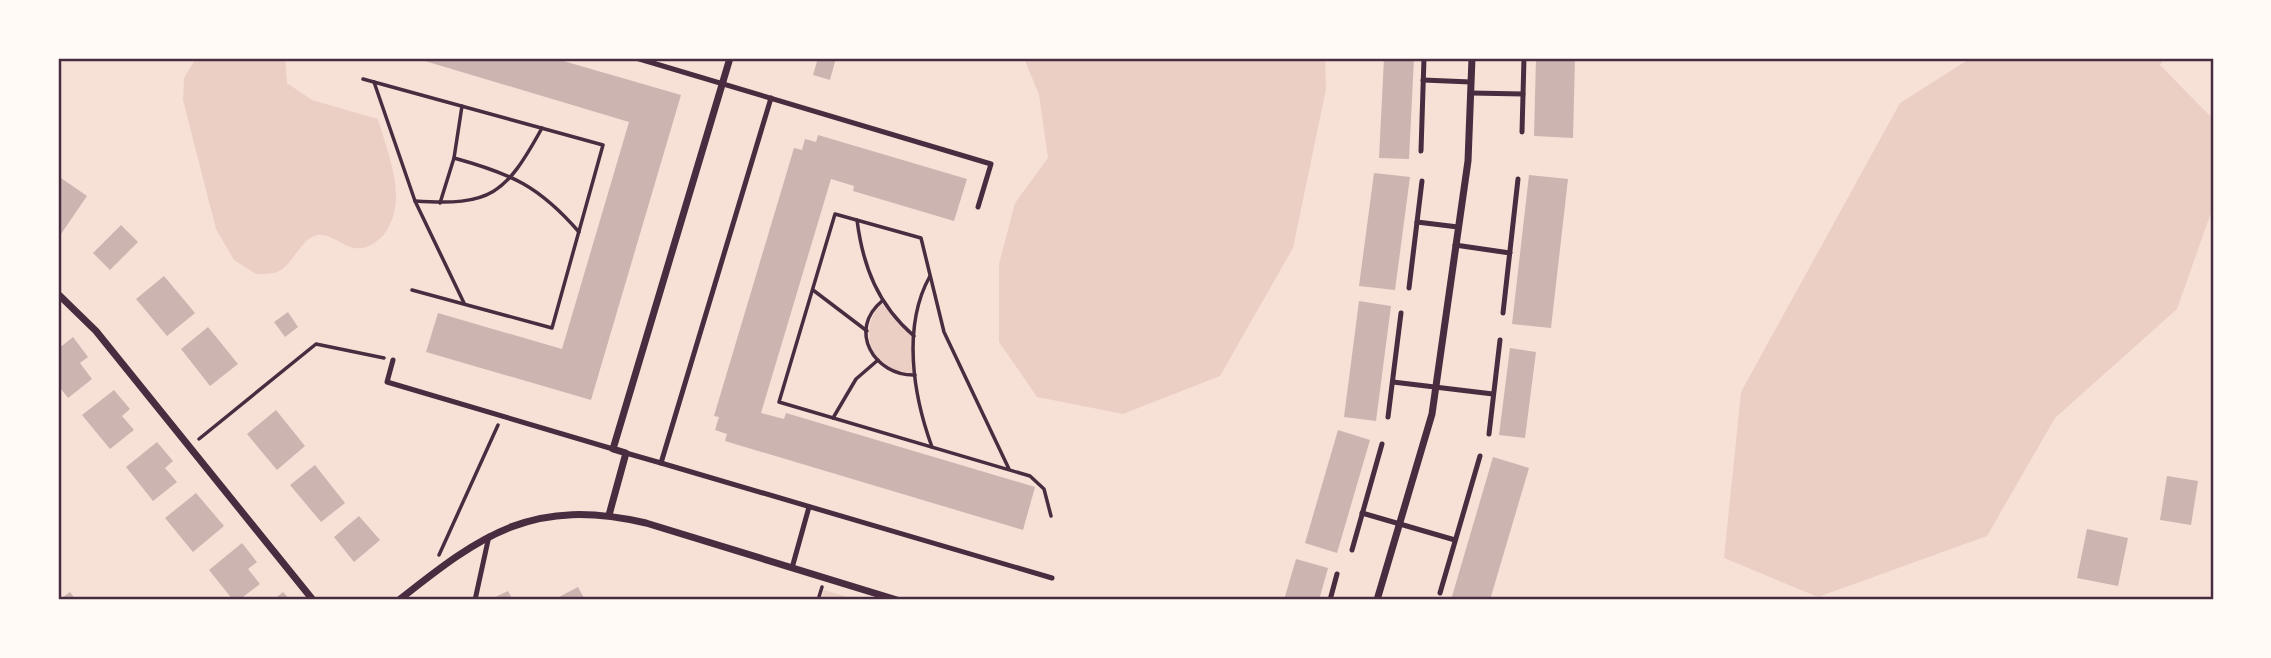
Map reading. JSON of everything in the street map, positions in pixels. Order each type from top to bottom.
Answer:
[{"type":"street","points":[[609,515],[626,453],[613,449],[730,58]]},
{"type":"street","points":[[1377,600],[1428,433],[1468,161],[1472,58]]},
{"type":"street","points":[[58,294],[96,331],[313,600]]},
{"type":"street","points":[[399,600],[442,565],[489,536],[530,519],[559,515],[609,515],[897,600]]},
{"type":"lane","points":[[636,58],[991,164],[978,207]]},
{"type":"lane","points":[[1421,151],[1424,58]]},
{"type":"lane","points":[[1522,132],[1524,58]]},
{"type":"lane","points":[[1423,80],[1471,82]]},
{"type":"lane","points":[[1471,93],[1523,94]]},
{"type":"lane","points":[[661,463],[771,98]]},
{"type":"lane","points":[[1503,313],[1518,179]]},
{"type":"lane","points":[[1409,288],[1422,181]]},
{"type":"lane","points":[[1417,222],[1458,227]]},
{"type":"lane","points":[[1455,245],[1510,253]]},
{"type":"lane","points":[[1388,417],[1401,313]]},
{"type":"lane","points":[[1489,434],[1500,340]]},
{"type":"lane","points":[[393,360],[387,382],[613,449]]},
{"type":"lane","points":[[1393,383],[1493,394]]},
{"type":"lane","points":[[1352,550],[1382,444]]},
{"type":"lane","points":[[626,453],[1052,578]]},
{"type":"lane","points":[[1440,593],[1480,456]]},
{"type":"lane","points":[[792,568],[809,506]]},
{"type":"lane","points":[[1362,513],[1455,540]]},
{"type":"lane","points":[[475,600],[489,536]]},
{"type":"lane","points":[[1330,600],[1338,574]]},
{"type":"path","points":[[363,79],[603,145],[552,328],[412,290]]},
{"type":"path","points":[[374,82],[415,201],[465,304]]},
{"type":"path","points":[[440,203],[454,158],[462,106]]},
{"type":"path","points":[[415,201],[461,204],[483,198],[512,177],[542,128]]},
{"type":"path","points":[[454,158],[512,177],[536,189],[579,232]]},
{"type":"path","points":[[1009,469],[944,332],[920,238],[835,214],[779,402],[1030,476],[1044,489],[1051,516]]},
{"type":"path","points":[[857,220],[865,265],[882,301],[914,336]]},
{"type":"path","points":[[930,275],[923,288],[914,336],[915,375],[932,447]]},
{"type":"path","points":[[813,290],[867,330]]},
{"type":"path","points":[[882,301],[873,311],[867,330],[869,348],[877,361],[892,372],[915,375]]},
{"type":"path","points":[[189,447],[316,344],[393,360]]},
{"type":"path","points":[[832,418],[856,379],[877,361]]},
{"type":"path","points":[[438,557],[502,416]]},
{"type":"shaded area","points":[[196,58],[285,58],[287,83],[312,100],[378,119],[391,162],[396,191],[392,220],[383,235],[369,246],[356,248],[328,236],[317,235],[305,242],[283,269],[272,273],[256,274],[234,260],[216,229],[183,100],[184,78]]},
{"type":"shaded area","points":[[1024,58],[1325,58],[1326,89],[1293,248],[1220,376],[1123,414],[1037,397],[999,342],[999,264],[1015,203],[1048,158],[1039,95]]},
{"type":"shaded area","points":[[1971,58],[2165,58],[2160,65],[2213,119],[2213,207],[2177,309],[2055,418],[1987,536],[1818,597],[1724,558],[1741,392],[1900,103]]},
{"type":"shaded area","points":[[881,303],[912,336],[913,373],[888,366],[879,359],[873,349],[869,338],[870,327],[873,315]]},
{"type":"shaded area","points":[[824,590],[858,600],[821,600]]},
{"type":"building","points":[[415,58],[553,58],[681,95],[591,400],[426,352],[438,313],[562,349],[629,122]]},
{"type":"building","points":[[818,58],[836,58],[830,80],[813,75]]},
{"type":"building","points":[[1384,58],[1414,58],[1409,159],[1379,158]]},
{"type":"building","points":[[1536,58],[1575,58],[1573,138],[1534,136]]},
{"type":"building","points":[[818,135],[967,179],[954,221],[853,191],[854,186],[831,179],[761,413],[784,419],[786,413],[1035,487],[1023,530],[725,441],[727,434],[715,430],[719,417],[714,416],[794,148],[802,150],[805,139],[816,142]]},
{"type":"building","points":[[1374,173],[1410,177],[1395,290],[1359,286]]},
{"type":"building","points":[[1529,175],[1568,179],[1551,328],[1512,324]]},
{"type":"building","points":[[61,178],[87,196],[61,234],[58,232],[58,183]]},
{"type":"building","points":[[121,225],[138,242],[110,270],[93,253]]},
{"type":"building","points":[[164,276],[195,313],[167,336],[136,299]]},
{"type":"building","points":[[1359,301],[1391,306],[1376,421],[1344,417]]},
{"type":"building","points":[[288,312],[298,327],[285,337],[274,322]]},
{"type":"building","points":[[208,327],[238,364],[210,386],[181,349]]},
{"type":"building","points":[[73,337],[88,357],[80,363],[92,379],[68,398],[58,385],[58,349]]},
{"type":"building","points":[[1510,348],[1536,352],[1525,438],[1499,435]]},
{"type":"building","points":[[114,390],[130,409],[122,416],[134,430],[110,449],[82,415]]},
{"type":"building","points":[[276,410],[305,446],[277,470],[247,434]]},
{"type":"building","points":[[1338,430],[1370,440],[1337,553],[1305,543]]},
{"type":"building","points":[[157,442],[173,461],[165,468],[177,482],[153,501],[126,467]]},
{"type":"building","points":[[1493,457],[1529,468],[1490,600],[1451,600]]},
{"type":"building","points":[[315,465],[345,503],[321,522],[290,485]]},
{"type":"building","points":[[2167,476],[2198,481],[2191,525],[2160,520]]},
{"type":"building","points":[[196,493],[224,526],[193,552],[165,518]]},
{"type":"building","points":[[359,516],[380,540],[354,562],[334,537]]},
{"type":"building","points":[[2087,529],[2128,538],[2118,586],[2077,578]]},
{"type":"building","points":[[242,543],[257,562],[248,569],[260,584],[239,600],[233,600],[209,570]]},
{"type":"building","points":[[1296,559],[1328,568],[1319,600],[1284,600]]},
{"type":"building","points":[[578,587],[585,600],[553,600]]},
{"type":"building","points":[[508,591],[513,600],[489,600]]},
{"type":"building","points":[[70,592],[76,600],[59,600]]},
{"type":"building","points":[[283,592],[290,600],[273,600]]}]
